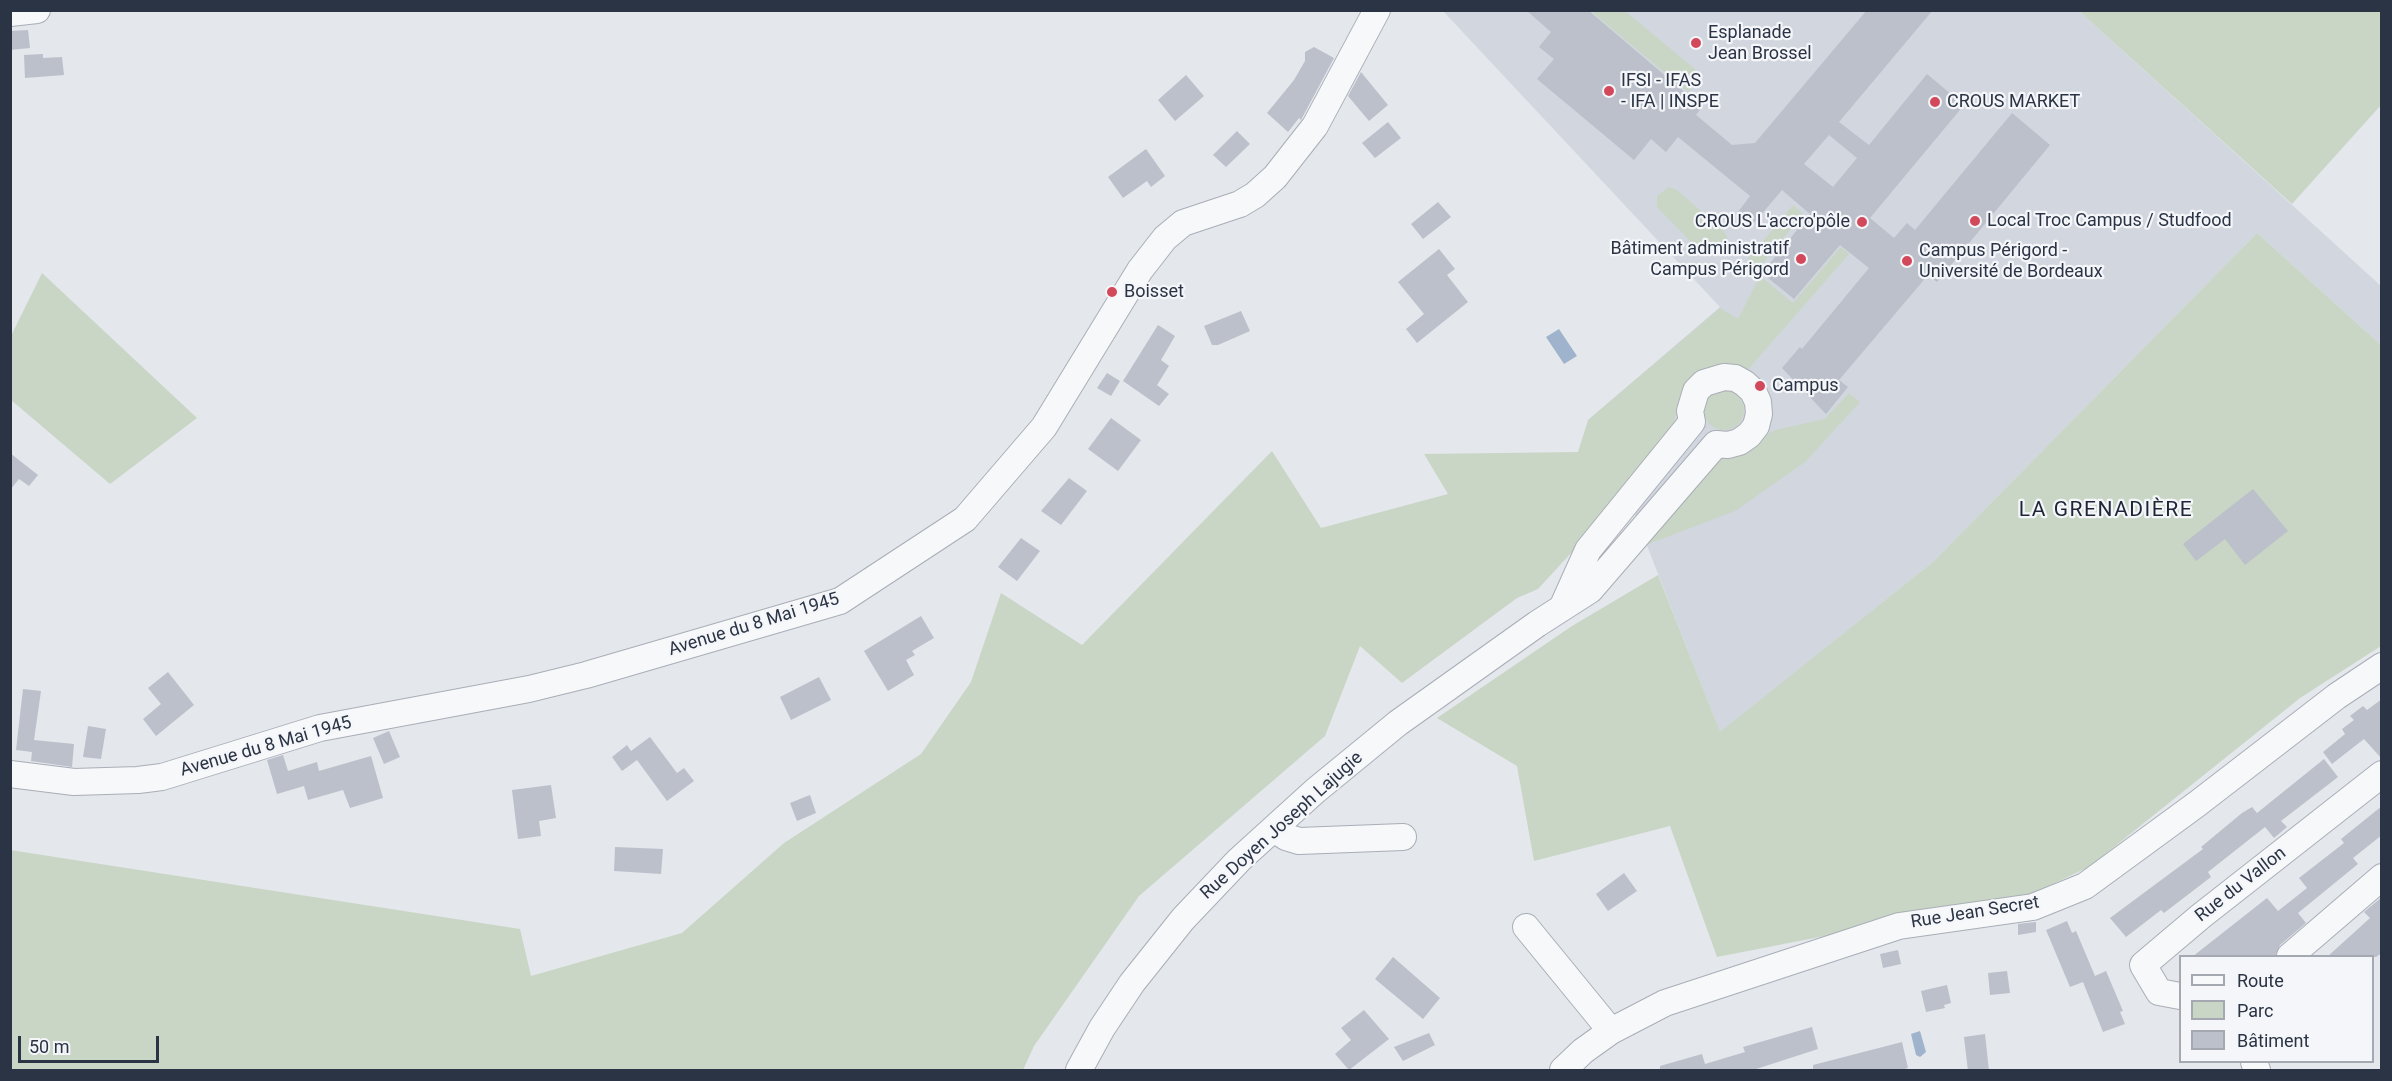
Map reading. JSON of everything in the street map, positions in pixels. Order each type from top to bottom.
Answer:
[{"type":"street","points":[[10,13],[37,10]]},
{"type":"street","name":"Avenue du 8 Mai 1945","points":[[10,774],[74,782],[162,777],[320,728],[530,689],[586,675],[840,601],[965,519],[1044,427],[1140,270],[1165,238],[1183,223],[1240,204],[1256,195],[1275,177],[1315,126],[1377,10]]},
{"type":"street","name":"Rue Doyen Joseph Lajugie","points":[[1079,1071],[1102,1028],[1132,983],[1183,919],[1239,860],[1315,790],[1398,723],[1590,590],[1716,444],[1728,445],[1739,442],[1749,435],[1756,426],[1758,408],[1753,391],[1744,383],[1734,378],[1724,377],[1704,384],[1696,391],[1690,411],[1692,422],[1588,550],[1562,608]]},
{"type":"street","name":"Rue Jean Secret","points":[[1563,1071],[1611,1031],[1665,1003],[1899,926],[2033,907],[2085,886],[2337,696],[2382,666]]},
{"type":"street","name":"Rue du Vallon","points":[[2179,996],[2159,992],[2143,965],[2201,916],[2382,774]]},
{"type":"street","points":[[1274,829],[1287,837],[1299,840],[1403,837]]},
{"type":"street","points":[[2292,955],[2382,877]]},
{"type":"street","points":[[1526,927],[1611,1031]]},
{"type":"shaded area","points":[[1443,11],[2079,11],[2381,286],[2381,345],[2257,233],[1933,562],[1720,733],[1616,466],[1588,420],[1720,307]]},
{"type":"green space","points":[[1596,10],[1625,11],[1702,75],[1688,92],[1593,13]]},
{"type":"green space","points":[[2079,11],[2381,11],[2381,105],[2292,204]]},
{"type":"green space","points":[[1669,187],[1677,190],[1723,230],[1728,245],[1725,252],[1716,255],[1698,249],[1657,207],[1657,196]]},
{"type":"green space","points":[[1793,205],[1803,214],[1759,268],[1748,259]]},
{"type":"green space","points":[[2257,233],[2381,345],[2381,646],[2300,698],[2089,867],[2025,897],[1717,957],[1670,826],[1534,861],[1517,766],[1437,718],[1572,626],[1658,575],[1720,732],[1933,562]]},
{"type":"green space","points":[[1841,247],[1849,254],[1744,374],[1682,395],[1671,431],[1572,552],[1538,589],[1517,598],[1402,683],[1360,646],[1325,736],[1139,896],[1034,1046],[1023,1070],[11,1070],[10,850],[520,929],[531,976],[682,933],[784,843],[921,754],[971,682],[1001,593],[1082,645],[1272,451],[1321,528],[1448,494],[1424,454],[1578,452],[1588,420],[1720,308],[1738,319],[1760,276],[1793,303]]},
{"type":"green space","points":[[42,273],[197,418],[110,484],[11,400],[11,336]]},
{"type":"green space","points":[[1724,390],[1732,391],[1738,396],[1743,402],[1743,418],[1738,424],[1732,429],[1724,430],[1716,429],[1710,424],[1705,418],[1704,410],[1705,402],[1710,396],[1716,391]]},
{"type":"green space","points":[[1849,393],[1860,402],[1805,462],[1735,511],[1638,548],[1720,456],[1744,449],[1775,430],[1825,419]]},
{"type":"water","points":[[1559,329],[1577,356],[1564,364],[1546,337]]},
{"type":"water","points":[[1920,1031],[1926,1052],[1920,1057],[1916,1055],[1911,1034]]},
{"type":"building","points":[[1526,10],[1588,10],[1702,107],[1696,115],[1732,145],[1755,143],[1867,10],[1933,10],[1839,122],[1869,145],[1927,74],[1964,105],[1870,218],[1894,238],[1907,223],[1915,230],[2012,113],[2050,145],[1937,282],[1928,275],[1839,380],[1848,387],[1826,414],[1782,368],[1800,347],[1802,349],[1869,268],[1840,245],[1794,299],[1762,273],[1810,214],[1782,190],[1753,224],[1738,212],[1750,196],[1678,137],[1666,152],[1651,139],[1634,160],[1537,79],[1554,59],[1539,47],[1551,32]],"holes":[[[1829,135],[1857,158],[1833,187],[1804,164]]]},
{"type":"building","points":[[28,30],[30,48],[10,50],[10,31]]},
{"type":"building","points":[[1314,47],[1334,58],[1301,120],[1299,118],[1288,132],[1267,113],[1294,80],[1305,61],[1305,52]]},
{"type":"building","points":[[43,54],[43,58],[62,57],[64,75],[25,78],[24,55]]},
{"type":"building","points":[[1361,72],[1388,105],[1369,121],[1348,96]]},
{"type":"building","points":[[1186,75],[1204,96],[1175,121],[1158,100]]},
{"type":"building","points":[[1388,122],[1401,138],[1375,158],[1362,143]]},
{"type":"building","points":[[1237,131],[1250,144],[1226,167],[1213,155]]},
{"type":"building","points":[[1146,149],[1165,176],[1151,187],[1147,181],[1123,198],[1108,177]]},
{"type":"building","points":[[1438,202],[1451,217],[1423,239],[1411,224]]},
{"type":"building","points":[[1439,249],[1455,269],[1447,275],[1468,302],[1417,343],[1406,329],[1424,314],[1398,282]]},
{"type":"building","points":[[1241,311],[1250,331],[1218,345],[1212,345],[1204,326]]},
{"type":"building","points":[[1158,325],[1175,336],[1161,360],[1169,366],[1157,385],[1169,394],[1159,406],[1123,381]]},
{"type":"building","points":[[1107,373],[1120,381],[1111,396],[1097,388]]},
{"type":"building","points":[[1111,418],[1141,440],[1118,471],[1088,449]]},
{"type":"building","points":[[10,453],[38,475],[29,486],[19,479],[10,490]]},
{"type":"building","points":[[1069,478],[1087,491],[1061,525],[1041,511]]},
{"type":"building","points":[[2253,489],[2288,531],[2245,565],[2225,539],[2196,561],[2183,544]]},
{"type":"building","points":[[1021,538],[1040,551],[1017,581],[998,567]]},
{"type":"building","points":[[921,616],[934,638],[912,651],[915,655],[906,660],[914,675],[888,691],[864,651]]},
{"type":"building","points":[[168,672],[194,705],[156,736],[143,719],[161,704],[148,688]]},
{"type":"building","points":[[819,677],[831,700],[791,720],[780,697]]},
{"type":"building","points":[[23,689],[41,691],[34,740],[74,744],[72,767],[31,761],[32,752],[16,750]]},
{"type":"building","points":[[2382,699],[2382,759],[2364,739],[2332,764],[2323,752],[2345,734],[2342,729],[2354,720],[2350,716],[2363,706],[2367,710]]},
{"type":"building","points":[[88,726],[106,729],[101,759],[83,757]]},
{"type":"building","points":[[389,731],[400,757],[384,764],[373,738]]},
{"type":"building","points":[[650,737],[677,773],[684,768],[694,781],[667,801],[637,760],[622,771],[612,757],[627,745],[631,751]]},
{"type":"building","points":[[283,755],[288,771],[317,762],[319,771],[371,756],[383,798],[350,808],[343,790],[308,800],[304,786],[277,794],[267,760]]},
{"type":"building","points":[[2324,759],[2338,777],[2281,821],[2287,827],[2274,838],[2265,827],[2208,872],[2211,877],[2164,913],[2161,910],[2126,937],[2110,918],[2203,849],[2201,847],[2242,813],[2252,807],[2257,813]]},
{"type":"building","points":[[551,785],[556,818],[539,821],[541,836],[518,839],[512,790]]},
{"type":"building","points":[[810,795],[816,813],[797,821],[790,803]]},
{"type":"building","points":[[2382,806],[2382,835],[2353,858],[2358,864],[2298,913],[2306,923],[2280,945],[2276,955],[2195,955],[2267,898],[2278,911],[2307,888],[2299,878],[2344,843],[2341,839]]},
{"type":"building","points":[[615,847],[663,849],[661,874],[614,871]]},
{"type":"building","points":[[1624,873],[1637,891],[1608,911],[1596,894]]},
{"type":"building","points":[[2382,897],[2382,953],[2376,957],[2374,955],[2329,955],[2370,918],[2364,912]]},
{"type":"building","points":[[2067,921],[2072,933],[2076,931],[2095,976],[2106,971],[2123,1011],[2120,1012],[2125,1024],[2103,1032],[2083,982],[2070,987],[2046,930]]},
{"type":"building","points":[[2036,922],[2036,932],[2018,935],[2018,924]]},
{"type":"building","points":[[1898,950],[1901,964],[1883,968],[1880,954]]},
{"type":"building","points":[[1393,957],[1440,998],[1423,1019],[1375,979]]},
{"type":"building","points":[[2007,971],[2010,993],[1990,995],[1988,973]]},
{"type":"building","points":[[1947,985],[1951,1003],[1944,1005],[1945,1008],[1926,1012],[1921,991]]},
{"type":"building","points":[[1364,1010],[1389,1039],[1349,1070],[1335,1054],[1351,1040],[1341,1028]]},
{"type":"building","points":[[1812,1027],[1818,1049],[1750,1071],[1660,1071],[1660,1066],[1702,1054],[1705,1064],[1745,1052],[1743,1047]]},
{"type":"building","points":[[1429,1033],[1435,1045],[1403,1061],[1394,1047]]},
{"type":"building","points":[[1985,1034],[1989,1071],[1968,1071],[1964,1037]]},
{"type":"building","points":[[1902,1042],[1908,1068],[1898,1071],[1813,1071],[1813,1065]]},
{"type":"place","name":"Esplanade Jean Brossel","points":[[1696,43]]},
{"type":"place","name":"IFSI - IFAS - IFA | INSPE","points":[[1609,91]]},
{"type":"place","name":"CROUS MARKET","points":[[1935,102]]},
{"type":"place","name":"Local Troc Campus / Studfood","points":[[1975,221]]},
{"type":"place","name":"CROUS L'accro'pôle","points":[[1862,222]]},
{"type":"place","name":"Bâtiment administratif Campus Périgord","points":[[1801,259]]},
{"type":"place","name":"Campus Périgord - Université de Bordeaux","points":[[1907,261]]},
{"type":"place","name":"Boisset","points":[[1112,292]]},
{"type":"place","name":"Campus","points":[[1760,386]]},
{"type":"district","name":"LA GRENADIÈRE","points":[[2106,511]]}]
